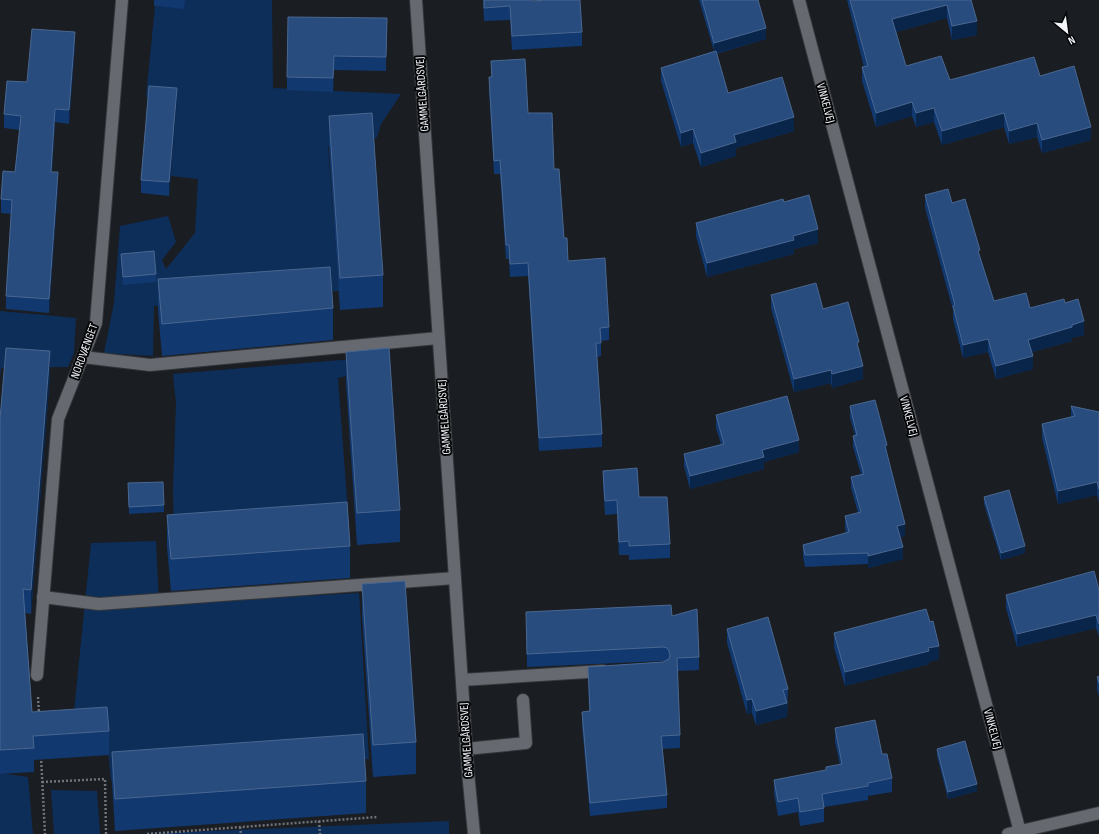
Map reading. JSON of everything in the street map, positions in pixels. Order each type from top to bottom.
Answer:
[{"type":"street","name":"NORDVÆNGET","points":[[37,675],[58,419],[96,324],[122,0]]},
{"type":"street","name":"GAMMELGÅRDSVEJ","points":[[416,0],[466,749],[474,834]]},
{"type":"street","name":"VINKELVEJ","points":[[799,0],[1020,832]]},
{"type":"street","points":[[83,357],[150,365],[438,338]]},
{"type":"street","points":[[43,597],[99,604],[455,578]]},
{"type":"street","points":[[462,680],[616,671]]},
{"type":"street","points":[[466,749],[526,743],[524,700]]},
{"type":"street","points":[[1008,834],[1099,813]]},
{"type":"path","points":[[37,675],[39,721]]},
{"type":"path","points":[[41,752],[45,834]]},
{"type":"path","points":[[42,782],[105,779],[106,834]]},
{"type":"path","points":[[148,834],[377,817]]},
{"type":"path","points":[[319,821],[320,834]]},
{"type":"path","points":[[240,827],[241,834]]},
{"type":"shaded area","points":[[180,0],[272,0],[273,88],[401,94],[381,124],[377,137],[370,142],[328,146],[339,291],[154,306],[153,356],[104,353],[114,303],[120,226],[168,216],[176,242],[162,260],[166,269],[195,233],[198,179],[171,176],[173,100],[146,97],[155,6],[179,8]]},
{"type":"shaded area","points":[[0,311],[76,318],[74,353],[68,367],[1,368],[0,379]]},
{"type":"shaded area","points":[[354,359],[355,374],[338,378],[349,526],[174,535],[173,488],[176,404],[173,374]]},
{"type":"shaded area","points":[[156,541],[159,604],[359,593],[369,759],[111,781],[106,729],[72,731],[91,543]]},
{"type":"shaded area","points":[[0,773],[28,777],[33,834],[0,834]]},
{"type":"shaded area","points":[[51,790],[97,791],[100,834],[54,834]]},
{"type":"shaded area","points":[[449,821],[449,834],[139,834]]},
{"type":"building","points":[[484,0],[580,0],[582,32],[512,36],[510,6],[484,8]]},
{"type":"building","points":[[702,0],[758,0],[766,28],[714,43]]},
{"type":"building","points":[[850,0],[971,0],[977,21],[952,26],[947,5],[892,19],[906,66],[941,56],[950,80],[1034,57],[1040,76],[1074,66],[1091,127],[1042,140],[1037,123],[1009,131],[1004,113],[942,131],[934,108],[916,113],[912,102],[876,113],[862,67],[868,66]]},
{"type":"building","points":[[288,17],[387,18],[386,57],[334,56],[333,78],[287,77]]},
{"type":"building","points":[[32,29],[75,32],[69,110],[55,109],[51,172],[58,172],[49,299],[6,296],[12,200],[1,199],[3,171],[15,172],[21,116],[4,114],[7,81],[27,82]]},
{"type":"building","points":[[716,51],[728,93],[782,77],[794,117],[734,135],[736,142],[701,153],[693,129],[681,133],[661,68]]},
{"type":"building","points":[[525,59],[528,113],[552,113],[554,169],[559,169],[564,238],[567,238],[568,261],[605,258],[609,327],[600,328],[601,343],[596,343],[602,434],[539,438],[528,263],[510,264],[509,245],[506,245],[500,160],[494,161],[489,77],[492,77],[491,61]]},
{"type":"building","points":[[149,86],[177,88],[169,182],[141,180]]},
{"type":"building","points":[[372,113],[383,275],[340,278],[329,116]]},
{"type":"building","points":[[948,189],[952,203],[965,199],[980,250],[978,251],[994,301],[1026,293],[1030,308],[1064,299],[1065,303],[1078,299],[1084,321],[1072,325],[1072,327],[1028,340],[1033,356],[996,366],[988,339],[963,345],[953,306],[955,305],[925,195]]},
{"type":"building","points":[[809,195],[818,229],[793,236],[794,240],[707,263],[696,223],[783,199],[784,202]]},
{"type":"building","points":[[154,251],[156,274],[123,277],[121,254]]},
{"type":"building","points":[[330,267],[333,308],[162,324],[158,279]]},
{"type":"building","points":[[816,283],[823,309],[848,302],[859,342],[857,343],[863,366],[832,374],[831,370],[794,379],[771,295]]},
{"type":"building","points":[[6,348],[50,351],[31,590],[23,589],[32,712],[107,707],[109,731],[33,736],[34,748],[0,750],[0,419]]},
{"type":"building","points":[[389,348],[400,510],[357,513],[346,352]]},
{"type":"building","points":[[787,396],[799,440],[762,450],[764,457],[690,476],[684,454],[724,444],[716,415]]},
{"type":"building","points":[[875,400],[905,524],[897,526],[903,547],[868,556],[868,553],[805,555],[803,545],[849,532],[845,516],[861,512],[851,477],[864,474],[853,436],[857,435],[850,406]]},
{"type":"building","points":[[1071,406],[1099,412],[1099,489],[1097,482],[1058,491],[1042,424],[1075,416]]},
{"type":"building","points":[[637,468],[639,497],[667,497],[670,544],[629,546],[629,541],[619,542],[617,500],[605,501],[603,471]]},
{"type":"building","points":[[163,482],[164,505],[129,507],[128,483]]},
{"type":"building","points":[[1009,490],[1025,546],[1001,553],[984,497]]},
{"type":"building","points":[[347,502],[350,546],[171,559],[167,515]]},
{"type":"building","points":[[1094,571],[1099,590],[1099,624],[1096,615],[1017,634],[1006,595]]},
{"type":"building","points":[[405,581],[416,742],[373,745],[362,584]]},
{"type":"building","points":[[671,605],[672,616],[697,609],[699,657],[677,658],[680,735],[661,736],[667,795],[590,803],[582,712],[590,711],[588,667],[663,662],[669,659],[669,651],[667,648],[663,647],[527,654],[526,612]]},
{"type":"building","points":[[926,609],[930,622],[933,621],[939,646],[928,648],[929,651],[845,672],[834,633]]},
{"type":"building","points":[[768,617],[788,689],[783,690],[787,703],[756,711],[752,699],[747,700],[727,629]]},
{"type":"building","points":[[875,720],[882,754],[887,754],[892,778],[868,783],[868,786],[822,794],[824,808],[800,812],[798,798],[778,802],[774,780],[826,770],[826,767],[842,764],[835,728]]},
{"type":"building","points":[[363,734],[366,781],[115,799],[112,752]]},
{"type":"building","points":[[965,741],[977,784],[948,792],[937,749]]}]
